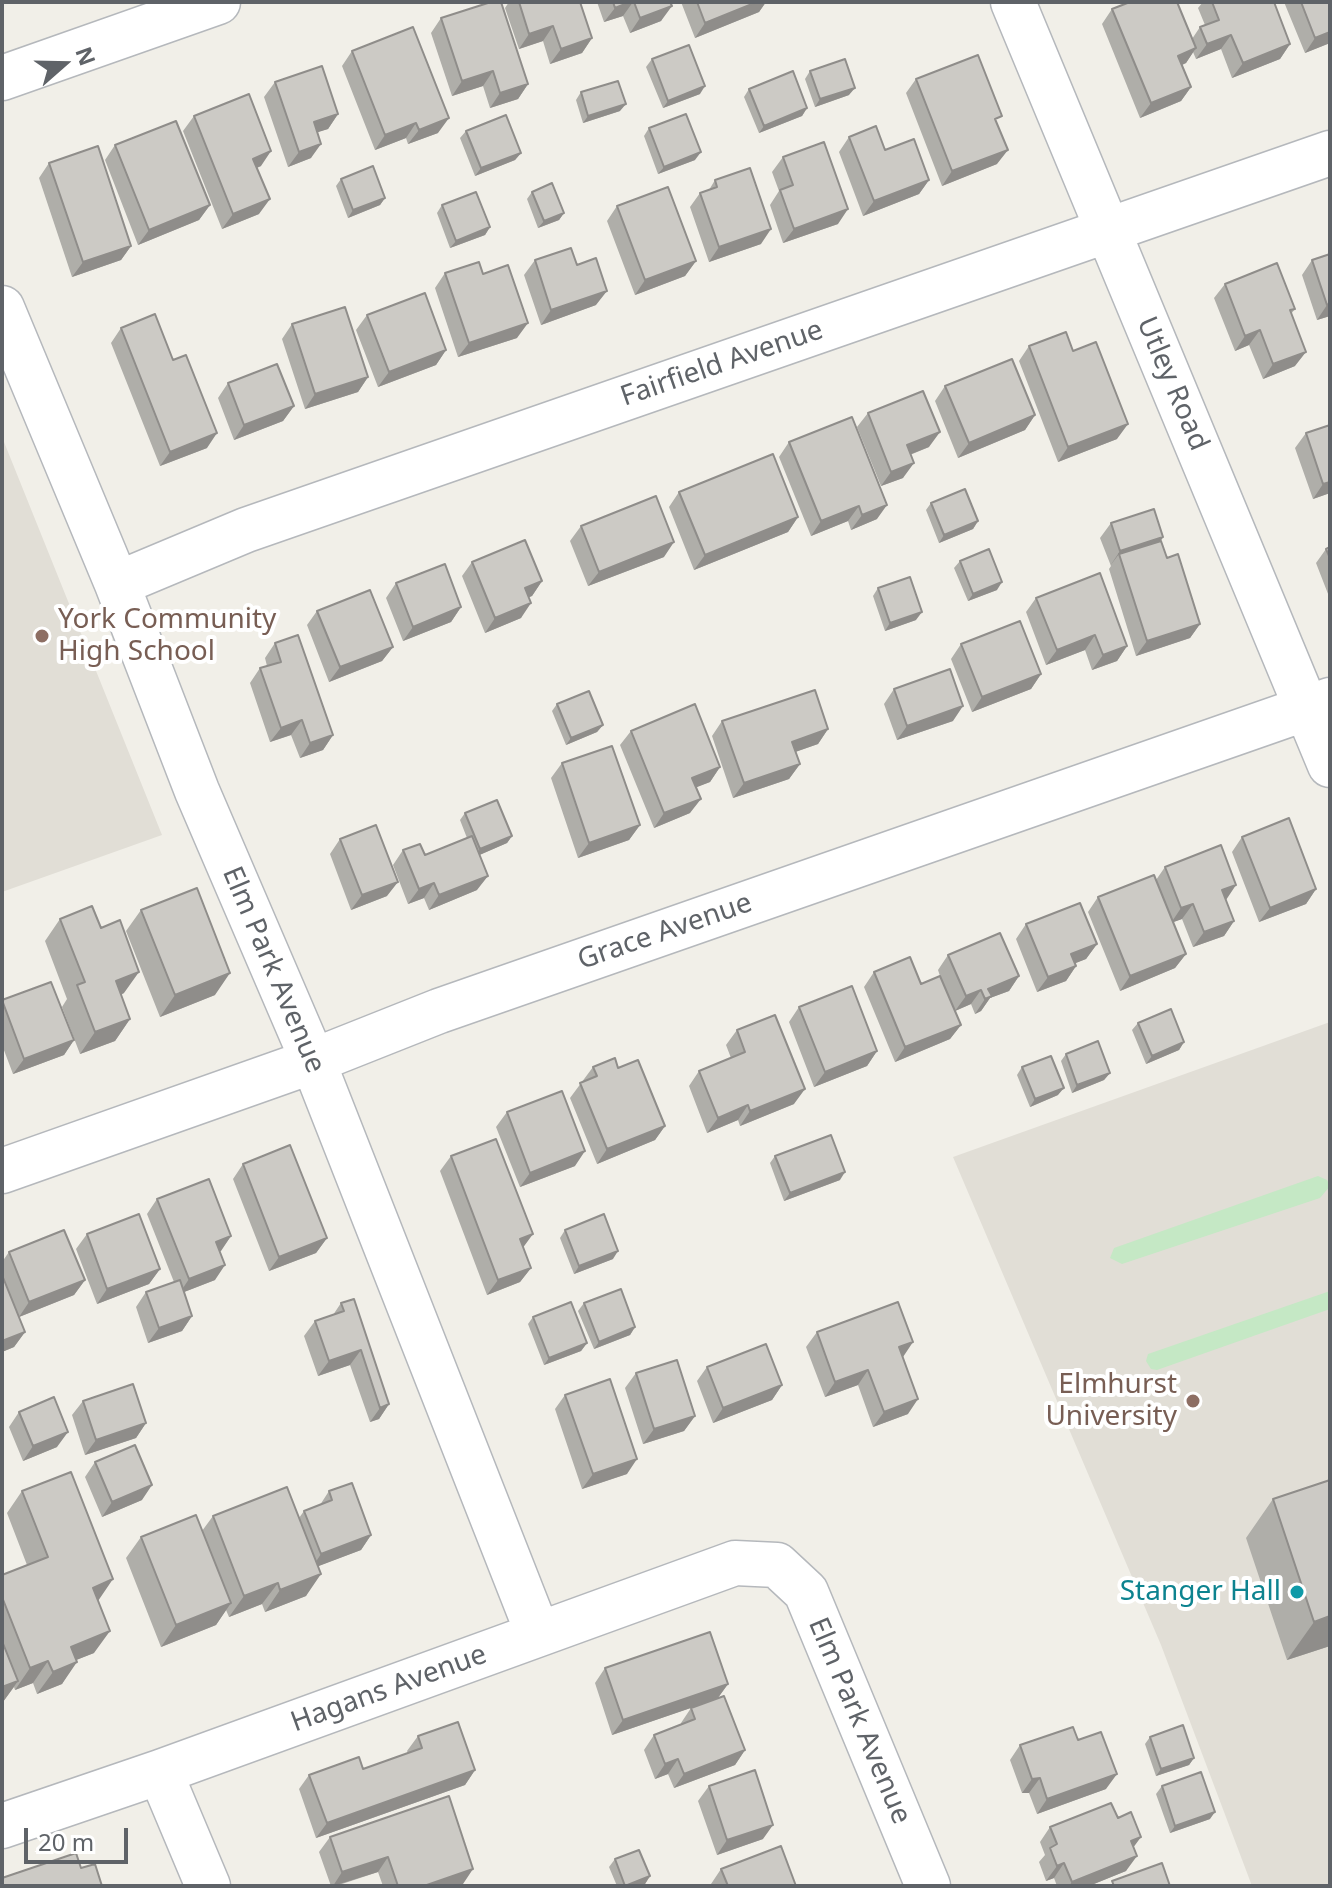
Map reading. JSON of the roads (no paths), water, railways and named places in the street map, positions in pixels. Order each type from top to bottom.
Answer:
[{"type":"street","points":[[2,78],[218,2]]},
{"type":"street","name":"Utley Road","points":[[1013,2],[1108,230],[1318,704],[1330,765]]},
{"type":"street","name":"Fairfield Avenue","points":[[117,584],[246,530],[1330,153]]},
{"type":"street","name":"Elm Park Avenue","points":[[2,308],[117,584],[197,791],[313,1061],[538,1634]]},
{"type":"street","name":"Grace Avenue","points":[[2,1171],[313,1061],[439,1011],[1318,704]]},
{"type":"street","name":"Hagans Avenue","points":[[2,1826],[160,1772],[735,1563],[777,1565]]},
{"type":"street","name":"Elm Park Avenue","points":[[777,1565],[806,1592],[928,1886]]},
{"type":"street","points":[[160,1772],[208,1886]]},
{"type":"place","name":"York Community High School","points":[[42,636]]},
{"type":"place","name":"Elmhurst University","points":[[1193,1401]]},
{"type":"place","name":"Stanger Hall","points":[[1297,1592]]}]
